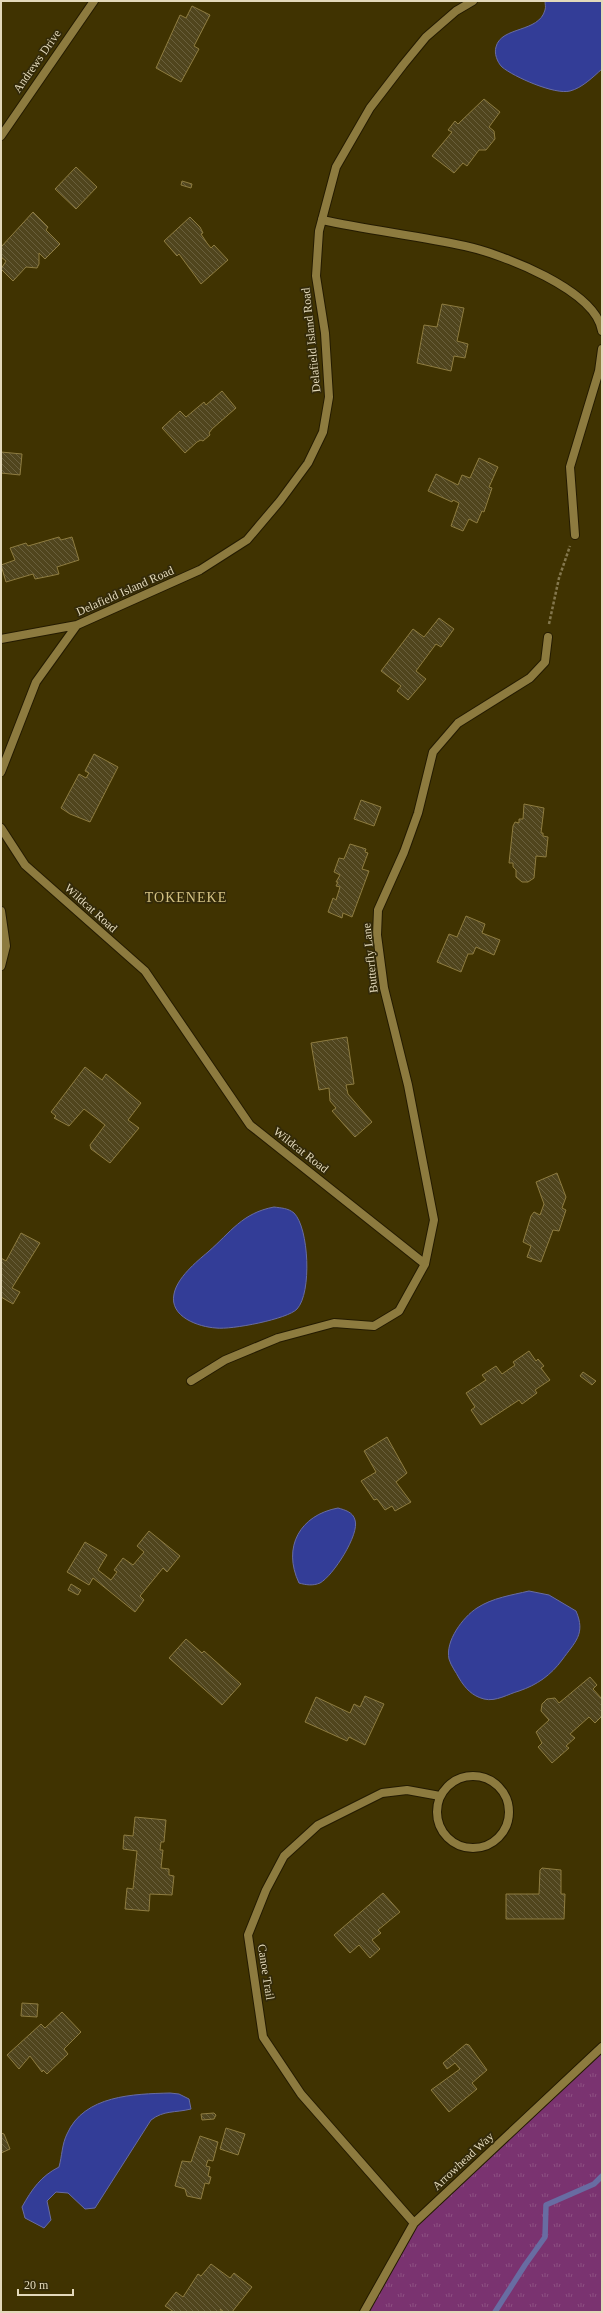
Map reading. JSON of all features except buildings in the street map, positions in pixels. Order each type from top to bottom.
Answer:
[{"type":"street","name":"Andrews Drive","points":[[1,136],[94,1]]},
{"type":"street","name":"Delafield Island Road","points":[[1,772],[36,682],[77,625],[200,570],[247,540],[280,501],[308,463],[323,432],[329,397],[325,333],[316,276],[319,232],[336,167],[370,108],[426,37],[456,12],[473,1]]},
{"type":"street","points":[[322,220],[466,247],[493,255],[530,270],[572,293],[589,306],[601,322],[602,331]]},
{"type":"street","points":[[575,535],[570,467],[598,371],[602,349]]},
{"type":"street","points":[[1,639],[77,625]]},
{"type":"street","name":"Butterfly Lane","points":[[425,1264],[434,1220],[408,1085],[384,988],[377,934],[378,910],[404,852],[418,813],[433,752],[458,723],[530,678],[545,662],[548,637]]},
{"type":"street","name":"Wildcat Road","points":[[1,828],[25,865],[144,971],[250,1125],[425,1264]]},
{"type":"street","points":[[1,911],[6,946],[1,966]]},
{"type":"street","points":[[191,1381],[225,1360],[278,1338],[334,1323],[374,1326],[399,1311],[425,1264]]},
{"type":"street","points":[[475,1776],[489,1779],[500,1788],[508,1800],[510,1814],[506,1828],[498,1839],[485,1846],[471,1848],[457,1844],[446,1836],[439,1824],[437,1810],[440,1796],[449,1785],[461,1778],[475,1776]]},
{"type":"street","name":"Canoe Trail","points":[[414,2223],[301,2094],[263,2037],[248,1935],[266,1890],[284,1856],[318,1824],[382,1794],[406,1790],[440,1796]]},
{"type":"street","name":"Arrowhead Way","points":[[364,2312],[414,2223],[602,2047]]},
{"type":"path","points":[[548,637],[549,615],[559,578],[575,535]]},
{"type":"green space","points":[[602,2047],[602,2312],[364,2312],[414,2223]]},
{"type":"shaded area","points":[[545,1],[602,1],[602,69],[583,85],[574,90],[563,92],[545,88],[525,80],[502,67],[496,57],[495,49],[499,40],[512,32],[536,23],[545,10]]},
{"type":"shaded area","points":[[274,1207],[292,1211],[299,1221],[303,1232],[307,1261],[307,1276],[302,1301],[297,1309],[292,1313],[271,1320],[246,1326],[223,1328],[202,1326],[181,1315],[176,1309],[174,1294],[183,1276],[238,1224],[253,1214]]},
{"type":"shaded area","points":[[338,1508],[351,1513],[355,1520],[355,1526],[350,1544],[332,1572],[320,1583],[315,1585],[307,1585],[299,1583],[294,1570],[293,1557],[294,1545],[298,1535],[304,1525],[313,1518]]},
{"type":"shaded area","points":[[529,1591],[549,1595],[576,1611],[580,1626],[575,1643],[558,1665],[538,1683],[526,1689],[497,1699],[488,1700],[476,1696],[464,1685],[452,1667],[448,1652],[452,1637],[466,1617],[477,1608],[496,1599]]},
{"type":"shaded area","points":[[141,2094],[179,2094],[189,2099],[191,2109],[165,2113],[151,2120],[95,2208],[85,2209],[68,2193],[56,2192],[47,2201],[51,2220],[44,2228],[25,2218],[22,2207],[29,2194],[42,2179],[59,2167],[65,2138],[75,2121],[85,2111],[111,2099]]},
{"type":"waterway","points":[[495,2312],[545,2237],[546,2205],[594,2184],[602,2176]]},
{"type":"district","name":"TOKENEKE","points":[[186,897]]}]
